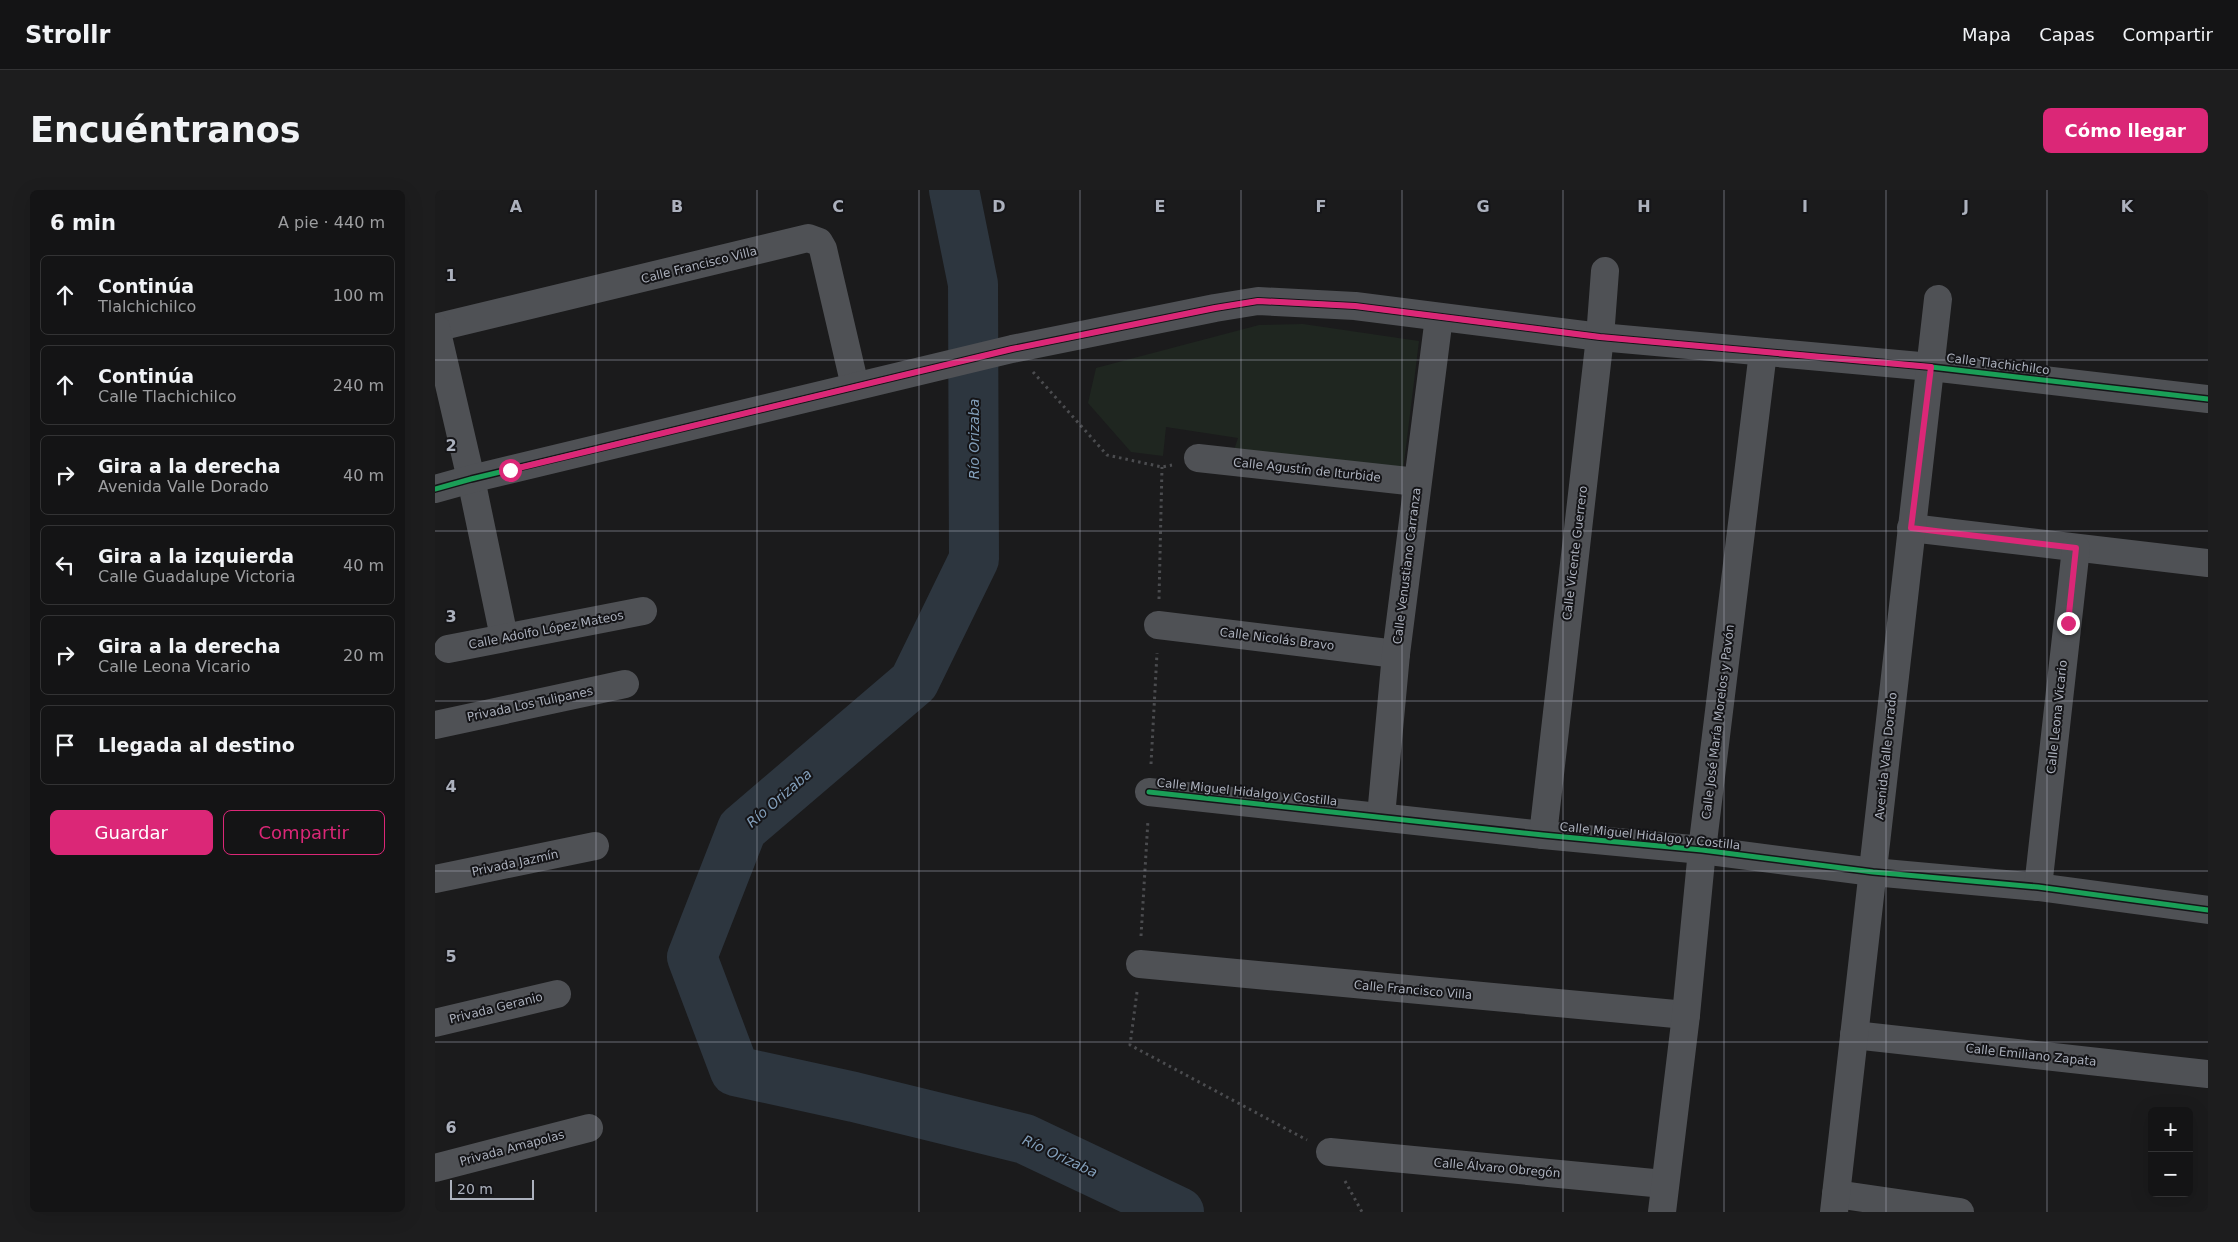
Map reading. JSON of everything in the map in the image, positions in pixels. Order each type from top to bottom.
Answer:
[{"type":"street","name":"Calle Francisco Villa","points":[[435,328],[808,238],[819,242],[823,249],[855,386]]},
{"type":"street","name":"Calle Vicente Guerrero","points":[[1543,835],[1600,337],[1605,271]]},
{"type":"street","name":"Avenida Valle Dorado","points":[[1835,1203],[1938,299]]},
{"type":"street","name":"Calle Tlachichilco","points":[[435,490],[471,479],[1006,351],[1215,308],[1258,301],[1355,306],[1600,337],[1931,367],[2208,399]]},
{"type":"street","name":"Calle Venustiano Carranza","points":[[1381,816],[1396,654],[1439,317]]},
{"type":"street","points":[[435,328],[471,479],[504,637]]},
{"type":"street","name":"Calle José María Morelos y Pavón","points":[[1662,1212],[1686,1016],[1702,850],[1763,352]]},
{"type":"street","name":"Calle Agustín de Iturbide","points":[[1198,458],[1417,482]]},
{"type":"street","points":[[1911,528],[2208,563]]},
{"type":"street","name":"Calle Leona Vicario","points":[[2038,887],[2076,548]]},
{"type":"street","name":"Calle Adolfo López Mateos","points":[[448,649],[643,611]]},
{"type":"street","name":"Calle Nicolás Bravo","points":[[1158,625],[1396,654]]},
{"type":"street","name":"Privada Los Tulipanes","points":[[435,725],[625,684]]},
{"type":"street","name":"Calle Miguel Hidalgo y Costilla","points":[[1149,792],[1543,835],[1702,850],[1873,872],[2038,887],[2208,907]]},
{"type":"street","name":"Privada Jazmín","points":[[435,879],[595,846]]},
{"type":"street","name":"Calle Francisco Villa","points":[[1140,964],[1686,1016]]},
{"type":"street","name":"Privada Geranio","points":[[435,1023],[557,994]]},
{"type":"street","name":"Calle Emiliano Zapata","points":[[1854,1035],[2208,1074]]},
{"type":"street","name":"Privada Amapolas","points":[[435,1168],[589,1128]]},
{"type":"street","name":"Calle Álvaro Obregón","points":[[1330,1152],[1664,1184]]},
{"type":"street","points":[[1835,1203],[1960,1212]]},
{"type":"path","points":[[1006,351],[1107,455],[1162,467],[1198,458]]},
{"type":"path","points":[[1162,467],[1158,625],[1140,964],[1130,1045],[1330,1152],[1362,1212]]},
{"type":"shaded area","points":[[1303,324],[1419,341],[1402,479],[1232,456],[1238,438],[1166,427],[1163,456],[1131,452],[1088,403],[1096,368],[1259,325]]},
{"type":"waterway","name":"Río Orizaba","points":[[954,190],[973,284],[974,559],[914,682],[742,829],[692,957],[735,1071],[854,1097],[1025,1139],[1179,1212]]},
{"type":"cycle path","points":[[435,489],[1012,349],[1258,301],[1355,306],[1600,337],[1931,367],[2208,399]]},
{"type":"cycle path","points":[[1149,792],[1543,835],[1702,850],[1873,872],[2038,887],[2208,910]]},
{"type":"route","points":[[510,470],[1012,349],[1215,308],[1258,301],[1355,306],[1600,337],[1931,367],[1911,528],[2076,548],[2068,623]]}]
